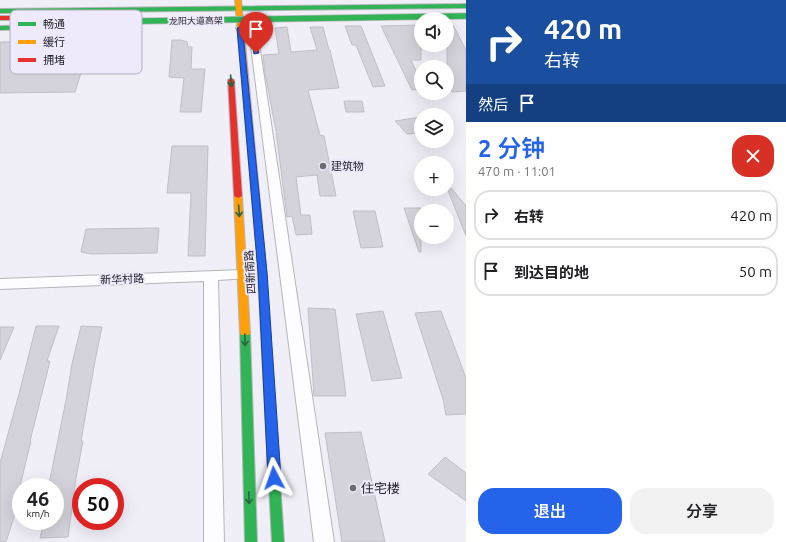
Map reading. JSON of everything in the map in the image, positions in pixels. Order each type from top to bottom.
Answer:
[{"type":"main road","points":[[33,10],[228,4],[466,6]]},
{"type":"main road","name":"四新南路","points":[[228,4],[234,28],[262,272],[278,542]]},
{"type":"main road","name":"四新南路","points":[[234,28],[239,4]]},
{"type":"main road","points":[[0,11],[10,11]]},
{"type":"main road","name":"龙阳大道高架","points":[[142,18],[466,11]]},
{"type":"main road","name":"龙阳大道高架","points":[[142,20],[466,16]]},
{"type":"main road","points":[[0,18],[10,19]]},
{"type":"main road","points":[[454,20],[466,19]]},
{"type":"main road","points":[[142,28],[234,28],[414,20]]},
{"type":"main road","points":[[0,23],[10,22]]},
{"type":"main road","name":"四新南路","points":[[230,70],[243,275],[251,542]]},
{"type":"street","points":[[234,28],[254,37],[324,542]]},
{"type":"street","name":"新华村路","points":[[0,284],[243,275]]},
{"type":"street","points":[[211,276],[214,542]]},
{"type":"building","points":[[414,25],[414,52],[421,52],[421,60],[411,60],[414,67],[414,90],[412,90],[381,26]]},
{"type":"building","points":[[345,26],[361,26],[385,86],[373,87],[356,45],[352,45]]},
{"type":"building","points":[[287,27],[291,52],[317,50],[310,27],[323,27],[339,88],[308,90],[320,135],[324,136],[336,196],[320,196],[317,175],[296,177],[301,215],[310,215],[312,234],[296,235],[292,216],[287,217],[276,131],[265,73],[263,55],[279,54],[275,28]]},
{"type":"building","points":[[454,27],[466,50],[466,91],[454,92],[454,60],[447,60],[447,52],[454,52]]},
{"type":"building","points":[[172,40],[187,42],[188,47],[192,47],[191,69],[205,69],[201,112],[180,112],[184,78],[169,77]]},
{"type":"building","points":[[0,42],[10,42],[10,74],[81,74],[75,92],[0,93]]},
{"type":"building","points":[[344,101],[362,101],[364,112],[346,112]]},
{"type":"building","points":[[414,118],[414,134],[407,134],[395,121]]},
{"type":"building","points":[[172,146],[208,146],[205,256],[188,256],[191,193],[167,193]]},
{"type":"building","points":[[454,191],[466,206],[466,236],[454,204],[450,196],[454,196]]},
{"type":"building","points":[[404,208],[414,208],[414,237]]},
{"type":"building","points":[[353,211],[375,211],[383,247],[361,248]]},
{"type":"building","points":[[159,228],[157,253],[91,254],[81,252],[86,229]]},
{"type":"building","points":[[416,244],[421,244],[421,252],[419,252]]},
{"type":"building","points":[[308,308],[335,309],[346,396],[314,396]]},
{"type":"building","points":[[383,311],[402,378],[372,381],[356,314]]},
{"type":"building","points":[[441,311],[466,378],[466,414],[446,415],[443,399],[415,313]]},
{"type":"building","points":[[36,326],[59,326],[47,361],[50,361],[22,478],[12,478],[12,523],[6,542],[0,542],[0,463]]},
{"type":"building","points":[[81,326],[102,327],[81,441],[83,441],[76,478],[72,478],[72,508],[68,537],[40,538],[42,530],[64,530],[64,478],[50,478],[72,364]]},
{"type":"building","points":[[0,327],[14,327],[0,360]]},
{"type":"building","name":"住宅楼","points":[[361,432],[385,542],[342,542],[325,433]]},
{"type":"building","name":"住宅楼","points":[[445,457],[466,473],[466,501],[428,474]]},
{"type":"traffic: fast","points":[[93,10],[466,6]]},
{"type":"traffic: fast","points":[[0,11],[10,11]]},
{"type":"traffic: fast","points":[[142,21],[466,16]]},
{"type":"traffic: fast","points":[[0,28],[10,28]]},
{"type":"traffic: fast","points":[[261,257],[278,542]]},
{"type":"traffic: fast","points":[[245,333],[251,542]]},
{"type":"traffic: slow","points":[[238,0],[261,257]]},
{"type":"traffic: slow","points":[[238,196],[245,333]]},
{"type":"traffic: jam","points":[[0,18],[10,18]]},
{"type":"traffic: jam","points":[[231,80],[238,196]]},
{"type":"place","name":"建筑物","points":[[323,166]]},
{"type":"place","name":"住宅楼","points":[[353,488]]},
{"type":"route","points":[[256,53],[254,37],[240,28],[262,272],[274,478]]}]
